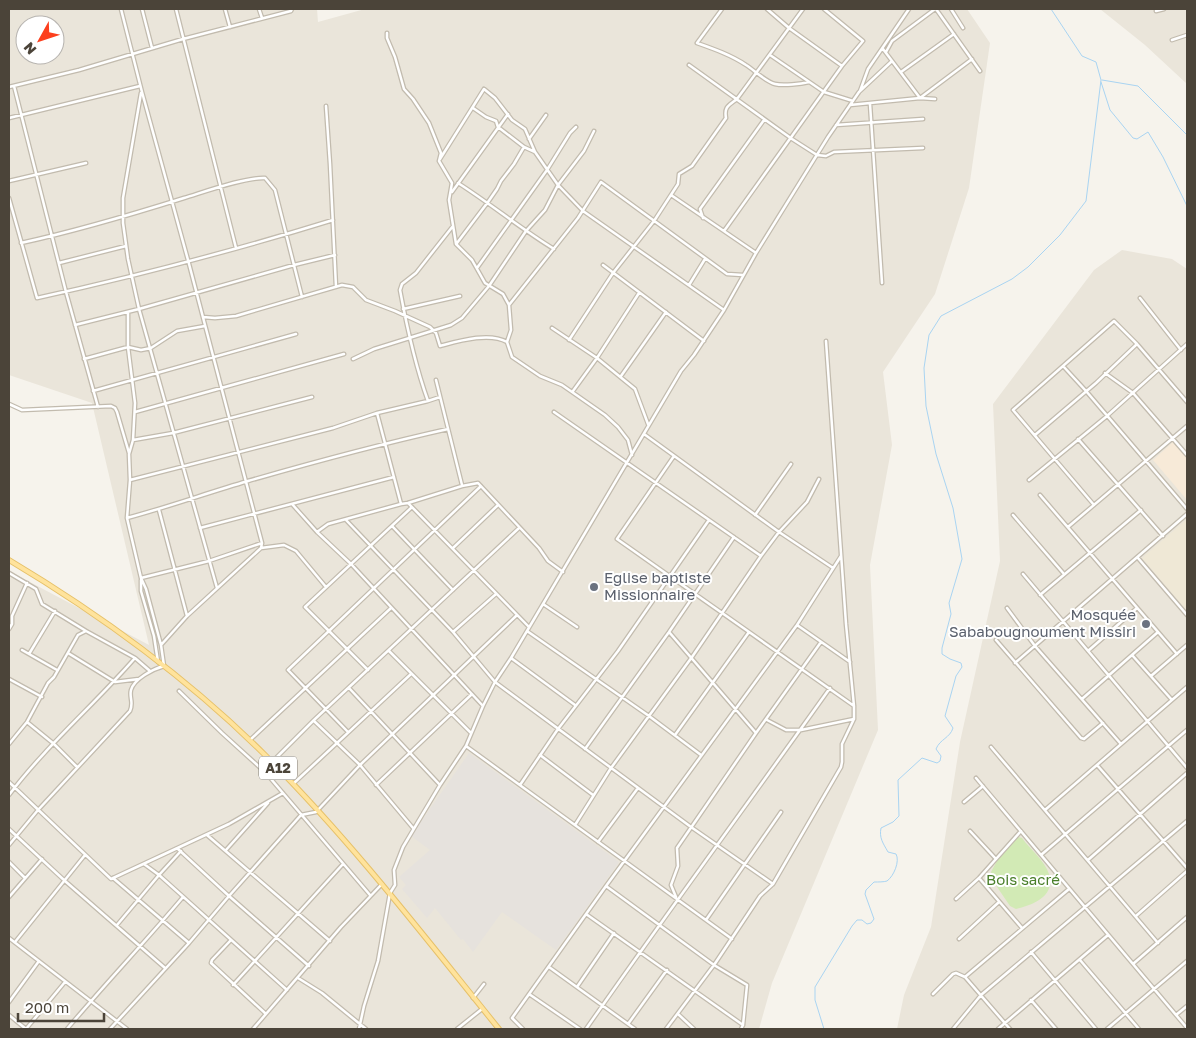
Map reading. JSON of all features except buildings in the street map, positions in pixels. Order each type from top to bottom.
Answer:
[{"type":"main road","name":"A12","points":[[9,560],[55,587],[164,666],[250,740],[318,810],[390,893],[499,1029]]},
{"type":"street","points":[[121,9],[140,86],[247,481],[262,543],[261,548]]},
{"type":"street","points":[[142,9],[152,48]]},
{"type":"street","points":[[176,9],[236,248]]},
{"type":"street","points":[[225,9],[230,27]]},
{"type":"street","points":[[259,9],[262,18]]},
{"type":"street","points":[[9,87],[79,70],[183,39],[292,11],[292,9]]},
{"type":"street","points":[[722,9],[697,43],[727,54],[748,66],[755,74],[774,84],[799,85],[809,82]]},
{"type":"street","points":[[767,9],[789,28],[842,66]]},
{"type":"street","points":[[569,340],[613,273],[654,221],[678,184],[679,174],[692,166],[726,118],[724,111],[736,99],[803,9]]},
{"type":"street","points":[[724,231],[792,139],[842,66],[863,41],[824,9]]},
{"type":"street","points":[[859,92],[867,70],[909,9]]},
{"type":"street","points":[[886,52],[892,41],[936,9],[980,71]]},
{"type":"street","points":[[951,9],[963,28]]},
{"type":"street","points":[[1156,11],[1164,9]]},
{"type":"street","points":[[387,33],[404,89],[429,122],[441,153],[439,161],[452,183],[449,200],[456,244],[472,260],[485,283],[503,294],[510,305],[511,330],[507,342],[512,357],[540,376],[562,385],[618,427],[628,440],[632,455]]},
{"type":"street","points":[[901,72],[954,34]]},
{"type":"street","points":[[1172,40],[1187,35]]},
{"type":"street","points":[[883,49],[920,98]]},
{"type":"street","points":[[770,54],[824,92],[853,101]]},
{"type":"street","points":[[920,98],[972,59]]},
{"type":"street","points":[[359,1029],[378,961],[390,893],[395,885],[394,870],[413,828],[466,746],[495,682],[682,370],[724,310],[756,253],[836,125],[859,92],[892,61]]},
{"type":"street","points":[[689,65],[764,120],[818,155],[826,156],[834,152],[923,148]]},
{"type":"street","points":[[14,86],[66,292],[98,407]]},
{"type":"street","points":[[9,118],[140,86]]},
{"type":"street","points":[[439,161],[484,89],[495,98],[512,120],[525,130],[534,152],[558,185],[583,211],[724,310]]},
{"type":"street","points":[[142,92],[123,198],[126,246],[139,310],[217,588]]},
{"type":"street","points":[[850,105],[920,98],[934,99]]},
{"type":"street","points":[[870,104],[882,283]]},
{"type":"street","points":[[326,106],[336,287]]},
{"type":"street","points":[[473,108],[486,118],[496,121],[498,127],[524,147],[534,152]]},
{"type":"street","points":[[451,193],[508,114]]},
{"type":"street","points":[[529,139],[546,115]]},
{"type":"street","points":[[836,125],[923,119]]},
{"type":"street","points":[[702,218],[700,209],[764,120]]},
{"type":"street","points":[[477,268],[576,127]]},
{"type":"street","points":[[353,359],[374,348],[451,325],[462,318],[489,286],[526,231],[545,210],[558,185],[584,151],[594,131]]},
{"type":"street","points":[[456,244],[488,202],[524,147]]},
{"type":"street","points":[[9,181],[86,163]]},
{"type":"street","points":[[21,243],[123,217],[220,187],[265,178],[275,190],[302,297]]},
{"type":"street","points":[[510,305],[583,211],[601,182],[727,274],[743,275]]},
{"type":"street","points":[[458,183],[554,249]]},
{"type":"street","points":[[671,195],[702,218],[756,253]]},
{"type":"street","points":[[9,198],[37,298],[132,276],[333,220]]},
{"type":"street","points":[[428,401],[408,337],[400,290],[402,284],[416,273],[453,226]]},
{"type":"street","points":[[59,263],[126,246]]},
{"type":"street","points":[[75,325],[139,310],[334,255]]},
{"type":"street","points":[[689,286],[706,258]]},
{"type":"street","points":[[603,265],[704,341]]},
{"type":"street","points":[[203,317],[236,316],[342,285],[353,287],[366,300],[420,322],[434,330],[440,346],[464,340],[494,337],[507,342]]},
{"type":"street","points":[[572,392],[597,358],[639,293]]},
{"type":"street","points":[[404,309],[460,296]]},
{"type":"street","points":[[1140,298],[1181,350]]},
{"type":"street","points":[[128,312],[128,347],[136,404],[133,440],[129,454]]},
{"type":"street","points":[[621,377],[666,312]]},
{"type":"street","points":[[1094,505],[1013,410],[1114,321],[1137,344],[1187,402]]},
{"type":"street","points":[[84,359],[128,347],[141,350],[151,348],[177,331],[206,326]]},
{"type":"street","points":[[552,328],[597,358],[635,389],[648,426]]},
{"type":"street","points":[[93,391],[296,334]]},
{"type":"street","points":[[666,1029],[714,965],[760,896],[773,884],[841,767],[842,744],[854,719],[826,341]]},
{"type":"street","points":[[1034,435],[1137,344]]},
{"type":"street","points":[[1029,480],[1107,416],[1187,344]]},
{"type":"street","points":[[135,412],[344,354]]},
{"type":"street","points":[[1063,366],[1187,509]]},
{"type":"street","points":[[1104,373],[1133,393],[1187,455]]},
{"type":"street","points":[[436,380],[462,486]]},
{"type":"street","points":[[133,440],[173,433],[312,397]]},
{"type":"street","points":[[130,480],[333,428],[377,413],[440,397]]},
{"type":"street","points":[[9,404],[22,410],[111,406],[115,408],[129,454],[130,480],[127,518],[141,578],[141,591],[154,636],[158,662]]},
{"type":"street","points":[[554,412],[761,556]]},
{"type":"street","points":[[377,413],[400,504]]},
{"type":"street","points":[[1068,527],[1147,462],[1187,426]]},
{"type":"street","points":[[127,518],[159,510],[247,481],[385,443],[448,430]]},
{"type":"street","points":[[644,434],[779,532],[833,568]]},
{"type":"street","points":[[1078,439],[1163,536]]},
{"type":"street","points":[[674,456],[617,539],[854,706]]},
{"type":"street","points":[[755,514],[791,464]]},
{"type":"street","points":[[200,528],[394,477]]},
{"type":"street","points":[[575,825],[611,768],[692,657],[761,556],[779,532],[807,502],[819,479]]},
{"type":"street","points":[[317,532],[328,524],[478,483],[540,548],[548,561],[562,572]]},
{"type":"street","points":[[348,732],[288,670],[481,486]]},
{"type":"street","points":[[1040,495],[1177,654]]},
{"type":"street","points":[[408,503],[453,548],[528,629],[701,755]]},
{"type":"street","points":[[292,504],[317,532],[373,587],[483,706]]},
{"type":"street","points":[[453,548],[498,504]]},
{"type":"street","points":[[368,671],[305,607],[412,507]]},
{"type":"street","points":[[159,510],[187,616]]},
{"type":"street","points":[[1040,595],[1141,510]]},
{"type":"street","points":[[1015,663],[1187,514]]},
{"type":"street","points":[[1013,515],[1064,574]]},
{"type":"street","points":[[346,520],[453,632],[495,682],[691,827],[773,884]]},
{"type":"street","points":[[520,785],[558,729],[618,651],[710,520]]},
{"type":"street","points":[[392,526],[454,590]]},
{"type":"street","points":[[272,762],[314,720],[519,528]]},
{"type":"street","points":[[585,749],[734,537]]},
{"type":"street","points":[[141,578],[209,561],[262,543]]},
{"type":"street","points":[[161,645],[187,616],[261,548],[284,545],[296,551],[326,587]]},
{"type":"street","points":[[523,1029],[512,1018],[624,861],[797,625],[841,555]]},
{"type":"street","points":[[1137,557],[1187,615]]},
{"type":"street","points":[[9,572],[36,589],[42,604],[135,658],[150,671]]},
{"type":"street","points":[[1023,574],[1187,768]]},
{"type":"street","points":[[9,845],[38,810],[130,711],[133,702],[131,690],[140,678],[150,671],[164,666],[161,645],[146,588],[141,578]]},
{"type":"street","points":[[9,629],[12,624],[12,616],[27,583]]},
{"type":"street","points":[[453,632],[496,594]]},
{"type":"street","points":[[543,604],[577,627]]},
{"type":"street","points":[[250,740],[391,608]]},
{"type":"street","points":[[1007,608],[1036,646],[1121,744]]},
{"type":"street","points":[[1088,652],[1137,608]]},
{"type":"street","points":[[28,654],[55,610]]},
{"type":"street","points":[[110,1029],[189,943],[300,815],[316,812],[360,765],[516,616]]},
{"type":"street","points":[[797,625],[850,662]]},
{"type":"street","points":[[9,744],[27,722],[48,683],[78,636],[86,631]]},
{"type":"street","points":[[669,632],[756,733]]},
{"type":"street","points":[[675,735],[749,632]]},
{"type":"street","points":[[1082,699],[1158,632]]},
{"type":"street","points":[[996,640],[1080,738],[1084,739],[1103,723]]},
{"type":"street","points":[[678,899],[670,885],[678,866],[676,851],[756,733],[821,642]]},
{"type":"street","points":[[1151,676],[1187,645]]},
{"type":"street","points":[[22,650],[57,670]]},
{"type":"street","points":[[389,651],[471,733]]},
{"type":"street","points":[[68,653],[115,682],[140,678]]},
{"type":"street","points":[[1132,655],[1172,700]]},
{"type":"street","points":[[9,795],[54,744],[115,682],[135,658]]},
{"type":"street","points":[[511,658],[575,706]]},
{"type":"street","points":[[293,784],[411,674]]},
{"type":"street","points":[[9,678],[42,697]]},
{"type":"street","points":[[1045,810],[1187,687]]},
{"type":"street","points":[[349,688],[440,785]]},
{"type":"street","points":[[586,1029],[830,688]]},
{"type":"street","points":[[179,691],[265,772],[370,895]]},
{"type":"street","points":[[376,785],[472,694]]},
{"type":"street","points":[[766,720],[786,730],[801,730],[854,719]]},
{"type":"street","points":[[314,720],[360,765],[413,828]]},
{"type":"street","points":[[27,722],[54,744],[78,768]]},
{"type":"street","points":[[1041,855],[1187,730]]},
{"type":"street","points":[[466,746],[732,939]]},
{"type":"street","points":[[991,747],[1158,942]]},
{"type":"street","points":[[540,755],[593,795]]},
{"type":"street","points":[[1097,765],[1187,870],[1136,916]]},
{"type":"street","points":[[1088,860],[1187,773]]},
{"type":"street","points":[[976,778],[1187,1028]]},
{"type":"street","points":[[9,782],[108,878],[113,878],[180,850],[283,793]]},
{"type":"street","points":[[964,802],[983,786]]},
{"type":"street","points":[[598,842],[638,788]]},
{"type":"street","points":[[226,850],[271,800]]},
{"type":"street","points":[[706,920],[781,812]]},
{"type":"street","points":[[953,1029],[981,995],[1187,821]]},
{"type":"street","points":[[9,829],[65,881],[165,968]]},
{"type":"street","points":[[970,831],[996,859]]},
{"type":"street","points":[[956,899],[979,878],[1021,831]]},
{"type":"street","points":[[207,834],[330,941]]},
{"type":"street","points":[[117,925],[180,850]]},
{"type":"street","points":[[180,850],[228,896],[309,966]]},
{"type":"street","points":[[15,942],[85,855]]},
{"type":"street","points":[[9,897],[42,860]]},
{"type":"street","points":[[9,862],[25,878]]},
{"type":"street","points":[[143,864],[159,875],[287,990]]},
{"type":"street","points":[[233,985],[343,864]]},
{"type":"street","points":[[113,878],[189,943]]},
{"type":"street","points":[[979,878],[1022,928]]},
{"type":"street","points":[[253,1029],[370,895],[382,884]]},
{"type":"street","points":[[606,886],[714,965],[747,985],[743,1025],[740,1029]]},
{"type":"street","points":[[964,976],[1069,889]]},
{"type":"street","points":[[67,1029],[183,897]]},
{"type":"street","points":[[959,939],[999,902]]},
{"type":"street","points":[[586,914],[743,1025]]},
{"type":"street","points":[[1133,964],[1187,917]]},
{"type":"street","points":[[577,987],[614,933]]},
{"type":"street","points":[[998,1029],[1108,935]]},
{"type":"street","points":[[9,938],[127,1029]]},
{"type":"street","points":[[231,940],[211,962],[233,985],[266,1014]]},
{"type":"street","points":[[1031,952],[1096,1029]]},
{"type":"street","points":[[1080,959],[1139,1029]]},
{"type":"street","points":[[9,1002],[39,961]]},
{"type":"street","points":[[1107,1029],[1187,961]]},
{"type":"street","points":[[549,967],[635,1029]]},
{"type":"street","points":[[628,1024],[667,970]]},
{"type":"street","points":[[933,994],[953,974],[956,973],[964,976],[1010,1029]]},
{"type":"street","points":[[298,978],[322,993],[366,1029]]},
{"type":"street","points":[[9,1015],[26,1029],[66,982]]},
{"type":"street","points":[[473,998],[484,984]]},
{"type":"street","points":[[530,994],[580,1029]]},
{"type":"street","points":[[1032,1000],[1056,1029]]},
{"type":"street","points":[[1176,1015],[1187,1006]]},
{"type":"street","points":[[457,1029],[482,1009]]},
{"type":"street","points":[[678,1014],[694,1029]]},
{"type":"shaded area","points":[[9,9],[317,9],[318,22],[365,9],[967,9],[990,43],[969,188],[935,294],[883,372],[892,445],[870,565],[878,730],[772,983],[759,1029],[9,1029],[9,571],[149,645],[92,403],[9,375]]},
{"type":"shaded area","points":[[1100,9],[1187,9],[1187,84],[1145,45]]},
{"type":"shaded area","points":[[1122,250],[1172,259],[1187,269],[1187,1029],[897,1029],[904,995],[931,927],[960,742],[1000,561],[993,404],[1094,270]]},
{"type":"shaded area","points":[[1173,442],[1187,458],[1187,500],[1153,460]]},
{"type":"shaded area","points":[[1187,519],[1187,611],[1142,558]]},
{"type":"shaded area","points":[[469,753],[619,862],[556,950],[502,912],[473,952],[435,908],[427,918],[402,889],[406,885],[399,877],[430,850],[411,836]]},
{"type":"green space","name":"Bois sacré","points":[[1018,837],[1022,838],[1044,864],[1049,874],[1050,882],[1046,894],[1042,898],[1016,909],[1010,906],[993,881],[991,872],[998,859]]},
{"type":"waterway","points":[[824,1029],[815,1000],[815,987],[857,920],[862,920],[867,924],[871,923],[874,919],[865,894],[866,890],[874,882],[887,881],[896,868],[896,854],[888,852],[882,840],[881,828],[893,822],[899,816],[898,780],[922,758],[937,763],[940,761],[941,756],[936,749],[953,728],[945,716],[956,676],[962,667],[961,663],[942,654],[942,648],[951,614],[949,603],[962,559],[953,508],[936,454],[926,406],[924,368],[929,335],[941,316],[1012,279],[1028,267],[1060,235],[1086,201],[1101,80],[1096,62],[1082,56],[1051,9]]},
{"type":"waterway","points":[[1102,80],[1138,86],[1187,135]]},
{"type":"waterway","points":[[1101,82],[1110,110],[1133,138],[1137,139],[1148,132],[1163,157],[1187,206]]},
{"type":"place","name":"Eglise baptiste Missionnaire","points":[[594,587]]},
{"type":"place","name":"Mosquée Sababougnoument Missiri","points":[[1146,624]]}]
